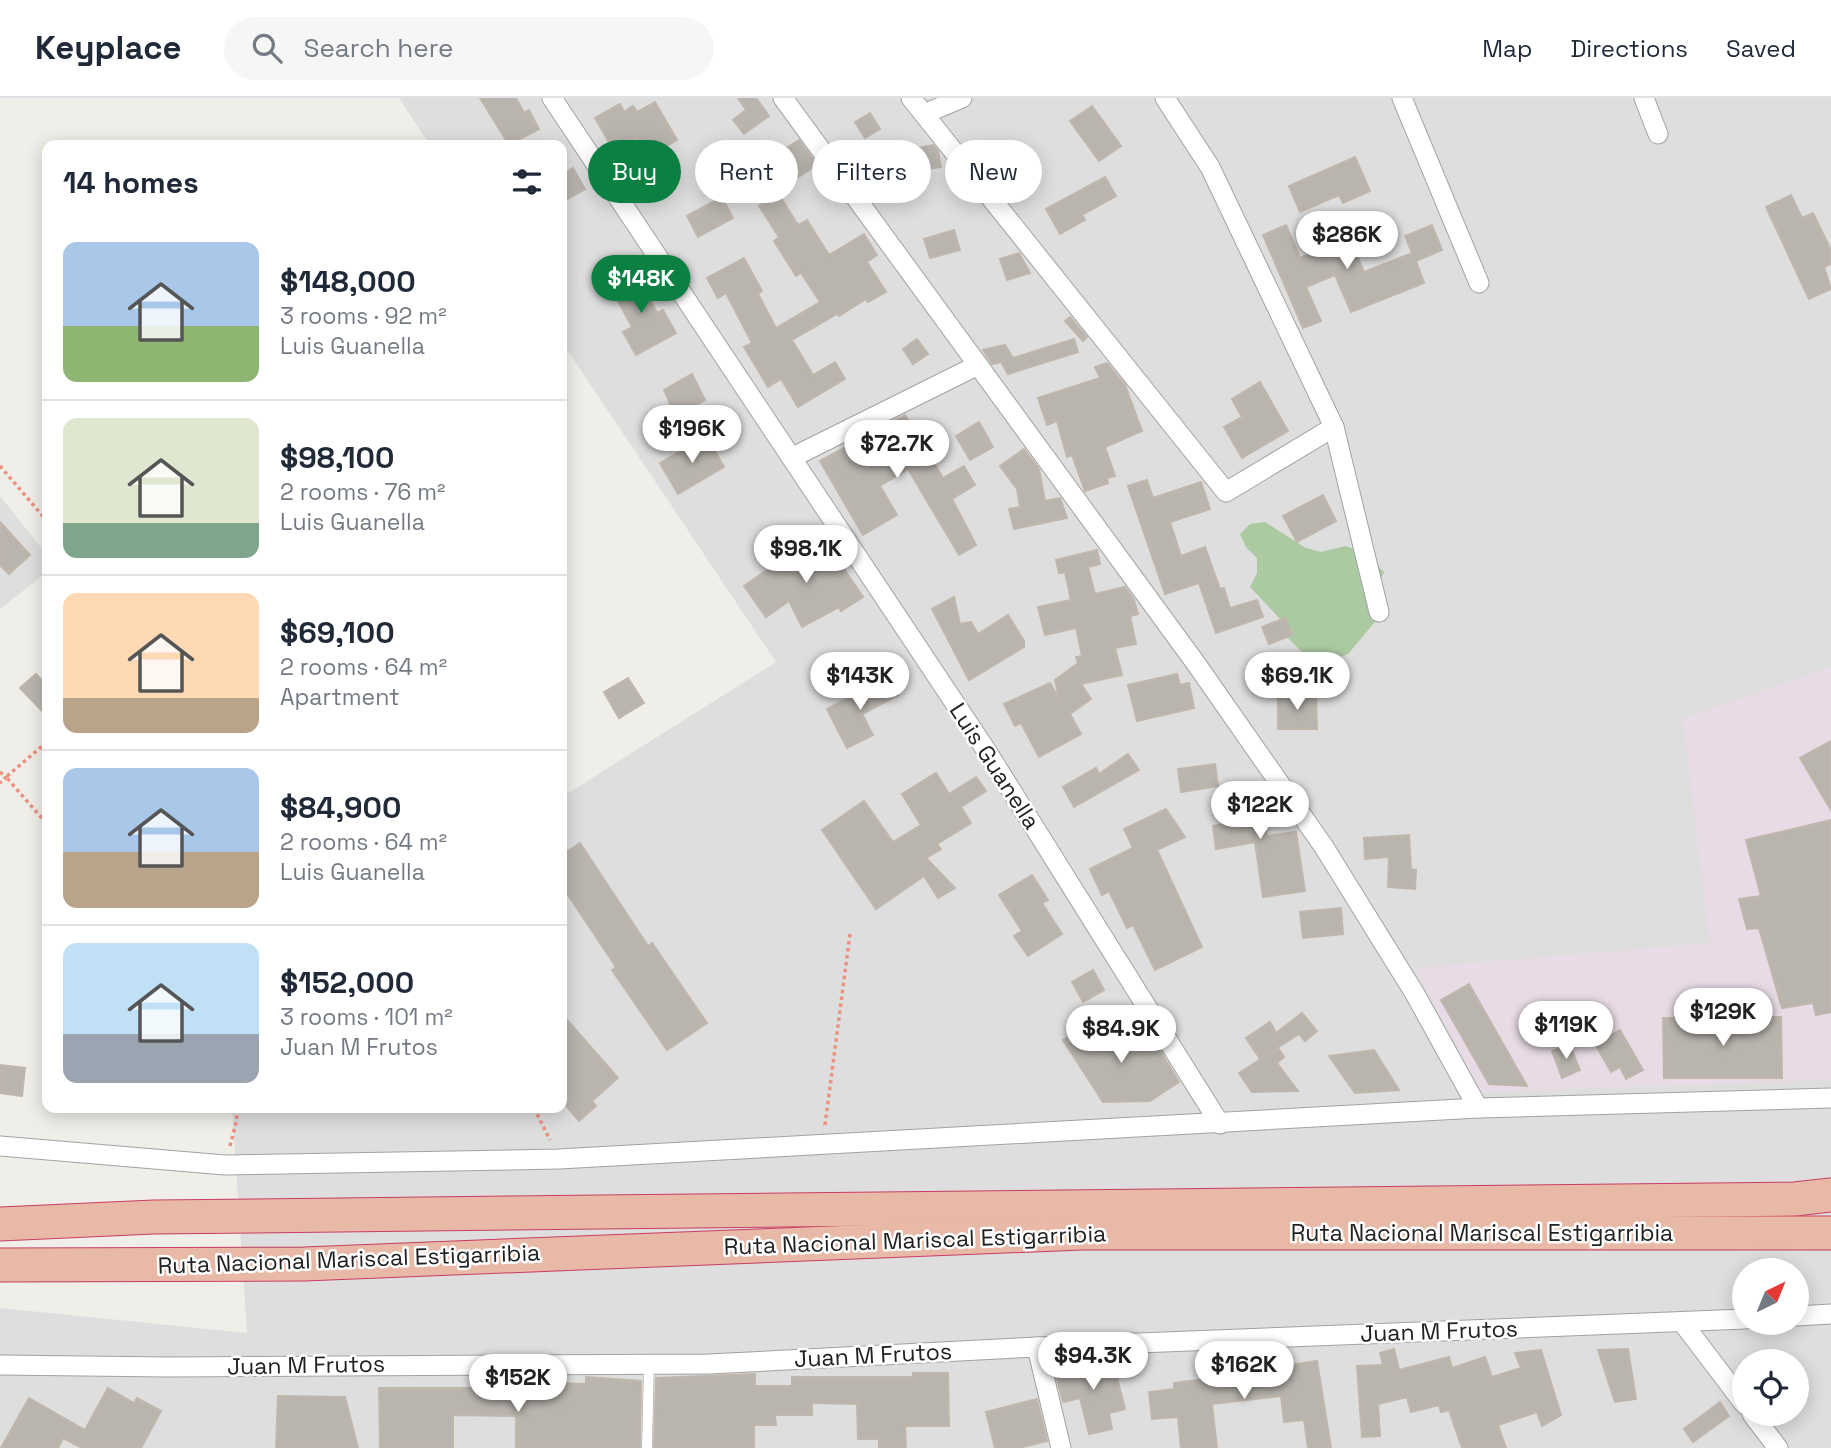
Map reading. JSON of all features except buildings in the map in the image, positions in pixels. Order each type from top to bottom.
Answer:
[{"type":"highway","name":"Ruta Nacional Mariscal Estigarribia","points":[[0,1224],[154,1217],[1480,1205],[1795,1199],[1831,1195]]},
{"type":"highway","name":"Ruta Nacional Mariscal Estigarribia","points":[[0,1265],[304,1264],[1082,1233],[1831,1233]]},
{"type":"street","name":"Luis Guanella","points":[[552,98],[986,750],[1220,1124]]},
{"type":"street","points":[[783,98],[1205,677],[1324,847],[1415,994],[1478,1108]]},
{"type":"street","points":[[911,98],[1226,492],[1334,427]]},
{"type":"street","points":[[924,114],[962,98]]},
{"type":"street","points":[[1165,98],[1210,167],[1334,427],[1379,612]]},
{"type":"street","points":[[1402,98],[1479,283]]},
{"type":"street","points":[[1644,98],[1658,134]]},
{"type":"street","points":[[793,457],[978,365]]},
{"type":"street","points":[[0,1146],[225,1165],[559,1159],[1478,1108],[1831,1098]]},
{"type":"street","points":[[1810,1315],[1831,1314]]},
{"type":"street","name":"Juan M Frutos","points":[[0,1365],[168,1367],[709,1364],[1037,1347],[1732,1320]]},
{"type":"street","points":[[1682,1322],[1732,1388]]},
{"type":"street","points":[[1037,1347],[1061,1448]]},
{"type":"street","points":[[1761,1426],[1778,1448]]},
{"type":"lane","points":[[647,1448],[649,1364]]},
{"type":"path","points":[[0,466],[42,515]]},
{"type":"path","points":[[0,783],[42,746]]},
{"type":"path","points":[[0,772],[42,818]]},
{"type":"path","points":[[822,1144],[850,934]]},
{"type":"path","points":[[225,1165],[237,1119],[236,1113]]},
{"type":"path","points":[[536,1113],[559,1159]]},
{"type":"shaded area","points":[[399,98],[1831,98],[1831,1448],[0,1448],[0,1308],[247,1333],[232,1113],[567,1113],[567,794],[776,662],[567,349],[567,140],[427,140]]},
{"type":"shaded area","points":[[0,496],[42,549],[42,576],[0,609]]},
{"type":"shaded area","points":[[1831,667],[1831,1080],[1482,1092],[1415,968],[1710,943],[1683,719]]},
{"type":"green space","points":[[1265,522],[1306,548],[1321,552],[1346,546],[1360,551],[1384,572],[1378,586],[1379,617],[1349,653],[1336,660],[1321,661],[1306,656],[1285,635],[1281,620],[1250,587],[1257,573],[1257,558],[1246,547],[1240,534],[1250,524]]}]
